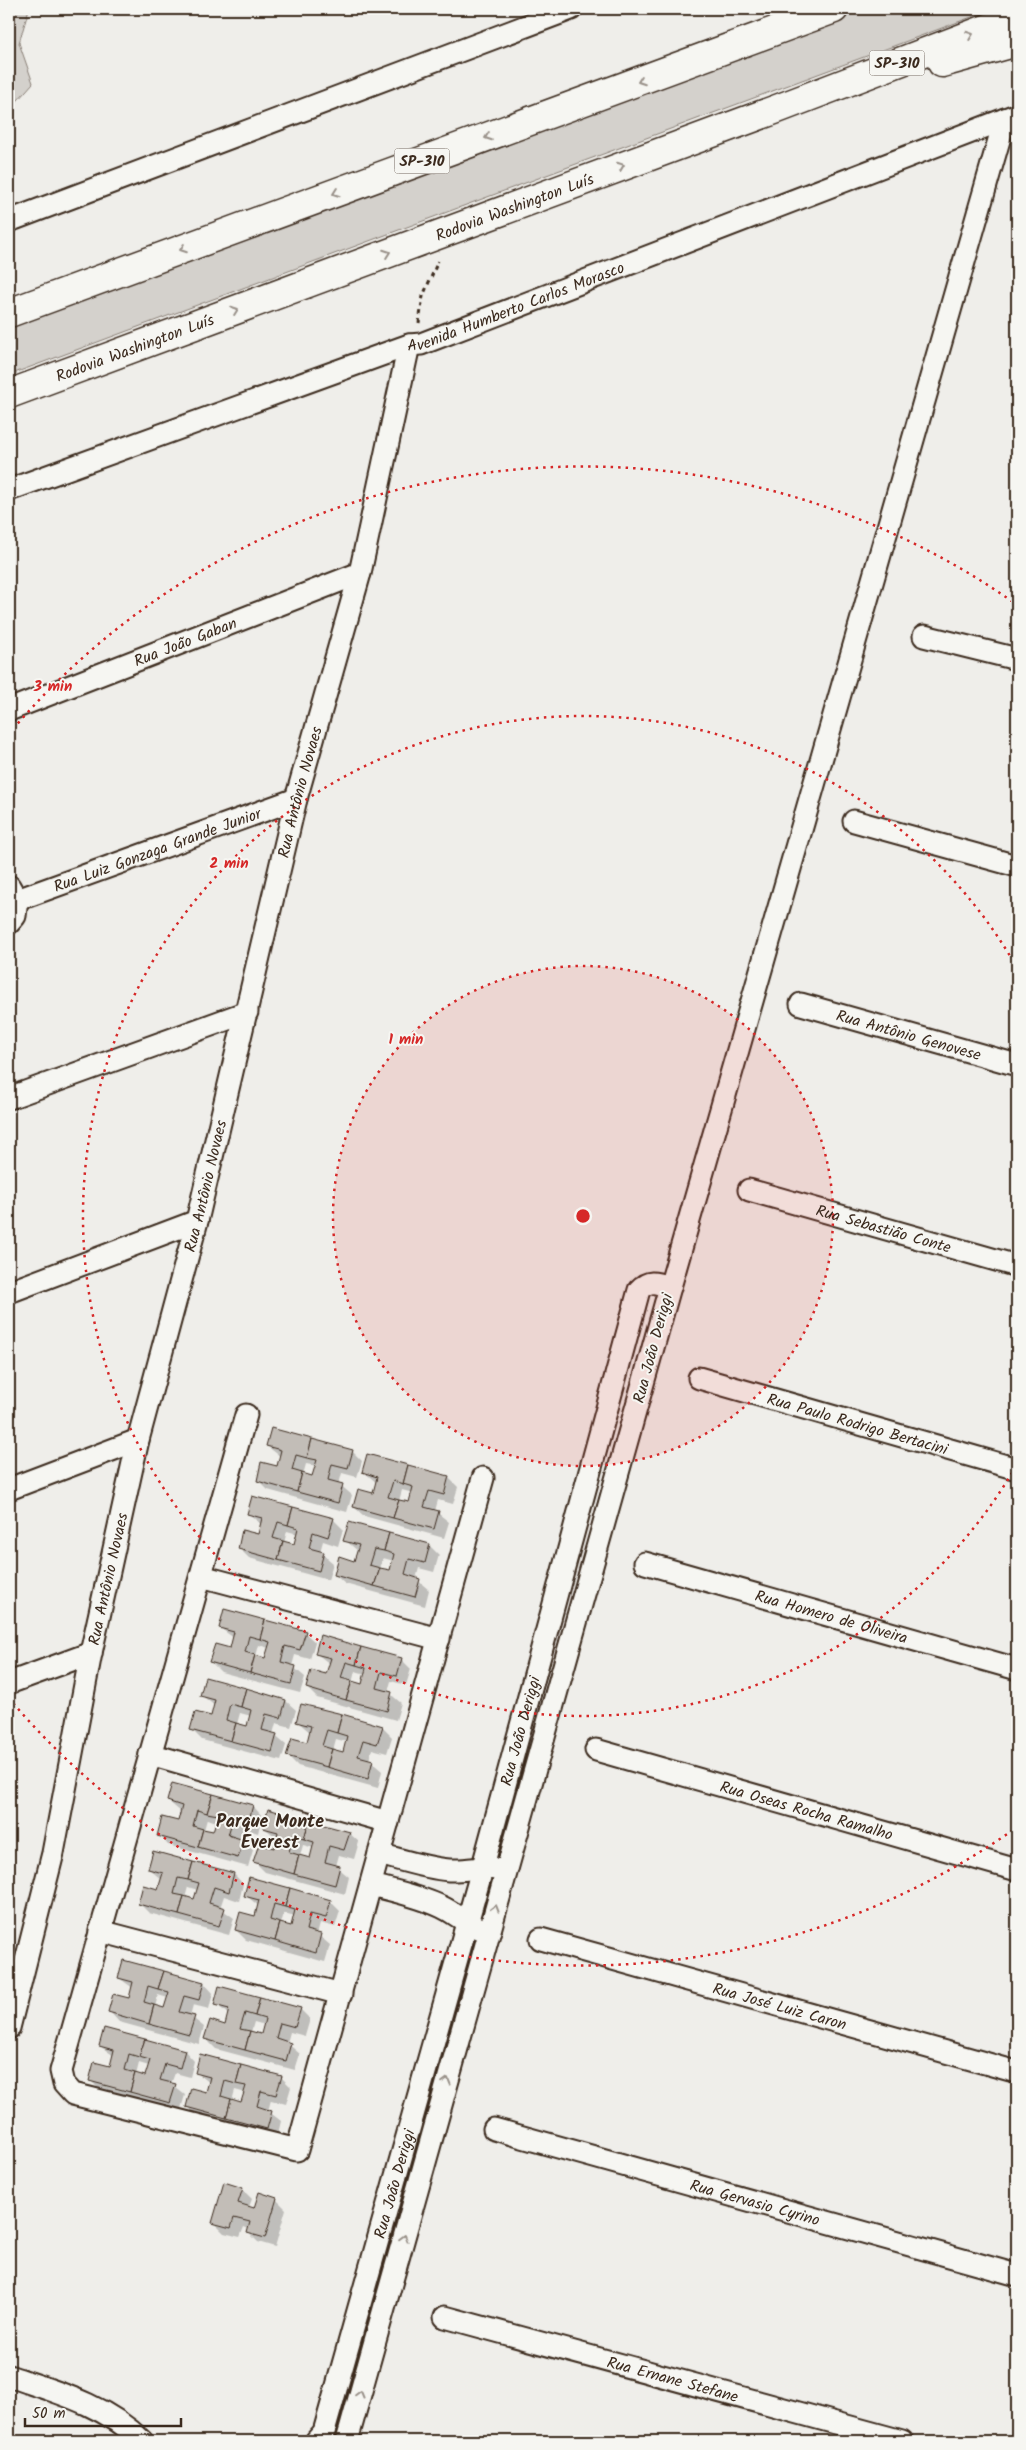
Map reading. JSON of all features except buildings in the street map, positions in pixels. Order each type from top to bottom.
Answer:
[{"type":"highway","points":[[675,68],[797,9]]},
{"type":"highway","name":"SP-310","points":[[9,313],[834,9]]},
{"type":"highway","name":"Rodovia Washington Luís","points":[[9,394],[777,109],[1017,17]]},
{"type":"highway","points":[[777,109],[1017,42]]},
{"type":"street","points":[[9,221],[571,9]]},
{"type":"street","points":[[670,1287],[1011,117]]},
{"type":"street","name":"Avenida Humberto Carlos Morasco","points":[[9,490],[415,345],[1011,117]]},
{"type":"street","name":"Rua Antônio Novaes","points":[[9,2028],[53,1853],[91,1653],[138,1440],[197,1221],[296,799],[360,573],[415,345]]},
{"type":"street","name":"Rua João Gaban","points":[[9,710],[360,573]]},
{"type":"street","points":[[924,636],[1017,659]]},
{"type":"street","name":"Rua Luiz Gonzaga Grande Junior","points":[[13,893],[296,799]]},
{"type":"street","points":[[854,821],[1017,866]]},
{"type":"street","points":[[9,922],[14,916],[13,893]]},
{"type":"street","name":"Rua Antônio Genovese","points":[[801,1004],[1017,1065]]},
{"type":"street","points":[[9,1098],[247,1012]]},
{"type":"street","name":"Rua Sebastião Conte","points":[[749,1190],[1017,1266]]},
{"type":"street","points":[[9,1292],[197,1221]]},
{"type":"street","name":"Rua João Deriggi","points":[[316,2441],[324,2432],[467,1924],[639,1290],[645,1283],[652,1281],[670,1287],[347,2441]]},
{"type":"street","name":"Rua Paulo Rodrigo Bertacini","points":[[699,1378],[1017,1470]]},
{"type":"street","points":[[246,1415],[61,2071],[64,2084],[73,2094],[298,2150],[483,1478]]},
{"type":"street","points":[[9,1489],[138,1440]]},
{"type":"street","name":"Rua Homero de Oliveira","points":[[645,1563],[1017,1669]]},
{"type":"street","points":[[200,1576],[439,1639]]},
{"type":"street","points":[[9,1683],[91,1653]]},
{"type":"street","name":"Rua Oseas Rocha Ramalho","points":[[596,1750],[1017,1870]]},
{"type":"street","points":[[150,1754],[388,1822]]},
{"type":"street","points":[[379,1854],[434,1868],[451,1870],[483,1866],[506,1872]]},
{"type":"street","points":[[371,1884],[428,1901],[444,1908],[467,1924],[488,1932]]},
{"type":"street","points":[[100,1931],[340,1994]]},
{"type":"street","name":"Rua José Luiz Caron","points":[[541,1939],[1017,2072]]},
{"type":"street","name":"Rua Gervasio Cyrino","points":[[494,2128],[1017,2275]]},
{"type":"street","name":"Rua Ernane Stefane","points":[[445,2317],[902,2441]]},
{"type":"street","points":[[9,2376],[83,2400],[128,2427],[142,2441]]},
{"type":"street","points":[[83,2400],[131,2441]]},
{"type":"path","points":[[415,345],[422,296],[439,260]]},
{"type":"shaded area","points":[[9,9],[29,9],[19,43],[33,83],[10,109]]},
{"type":"shaded area","points":[[862,9],[993,9],[9,375],[9,325]]},
{"type":"district","name":"Parque Monte Everest","points":[[270,1831]]}]
